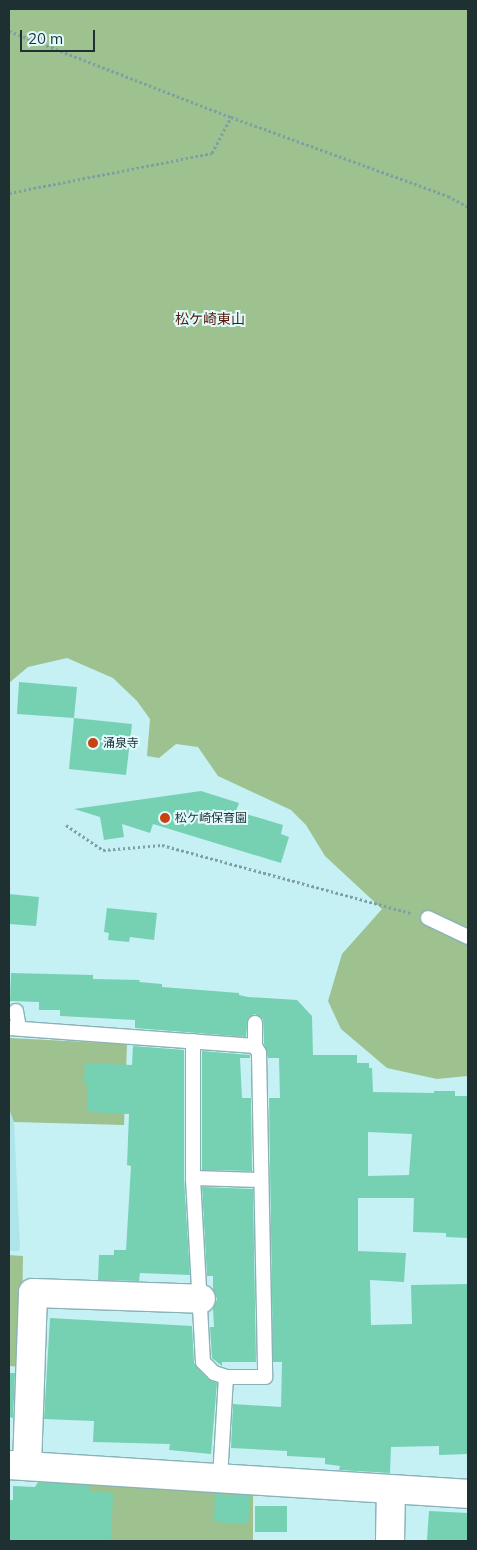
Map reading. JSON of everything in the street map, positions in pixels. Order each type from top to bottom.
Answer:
[{"type":"street","points":[[201,1299],[33,1293],[18,1465],[468,1494]]},
{"type":"street","points":[[390,1541],[391,1490]]},
{"type":"lane","points":[[428,918],[468,937]]},
{"type":"lane","points":[[16,1011],[14,1028],[255,1046]]},
{"type":"lane","points":[[193,1041],[195,1245],[201,1299],[203,1362],[214,1373],[226,1378],[264,1378],[259,1052],[255,1046],[255,1022]]},
{"type":"lane","points":[[193,1178],[260,1180]]},
{"type":"lane","points":[[220,1478],[226,1378]]},
{"type":"path","points":[[9,32],[231,117],[448,196],[468,207]]},
{"type":"path","points":[[9,193],[212,153],[231,117]]},
{"type":"path","points":[[66,826],[103,850],[162,845],[428,918]]},
{"type":"shaded area","points":[[9,1109],[14,1122],[19,1251],[9,1251]]},
{"type":"green space","points":[[9,9],[468,9],[468,1076],[437,1079],[387,1068],[341,1029],[328,1001],[342,954],[382,909],[325,856],[306,825],[291,810],[218,776],[198,747],[176,744],[159,758],[147,756],[150,719],[137,701],[113,678],[67,658],[28,667],[9,683]]},
{"type":"green space","points":[[9,1038],[127,1044],[124,1125],[14,1122],[9,1109]]},
{"type":"green space","points":[[9,1255],[23,1256],[21,1367],[9,1366]]},
{"type":"green space","points":[[54,1478],[253,1487],[253,1541],[50,1541]]},
{"type":"building","points":[[19,682],[77,687],[74,718],[17,714]]},
{"type":"building","points":[[74,718],[132,724],[126,775],[69,769]]},
{"type":"building","points":[[201,791],[239,803],[236,811],[283,825],[281,834],[289,837],[281,863],[153,824],[150,833],[122,824],[124,837],[104,840],[100,817],[74,809]]},
{"type":"building","points":[[9,894],[39,897],[36,926],[9,924]]},
{"type":"building","points":[[107,908],[157,913],[154,940],[130,937],[129,942],[108,940],[109,933],[104,932]]},
{"type":"building","points":[[11,973],[93,975],[93,979],[140,980],[139,982],[162,984],[162,987],[239,993],[239,995],[248,997],[297,1000],[312,1016],[313,1055],[357,1055],[357,1063],[369,1063],[369,1068],[372,1068],[373,1092],[434,1093],[434,1091],[455,1091],[455,1096],[468,1096],[468,1238],[446,1237],[446,1233],[413,1232],[414,1198],[358,1198],[358,1251],[406,1253],[404,1282],[370,1280],[371,1325],[412,1324],[411,1285],[468,1284],[468,1454],[439,1455],[439,1446],[391,1447],[390,1473],[339,1470],[340,1466],[325,1464],[325,1458],[287,1456],[287,1451],[231,1448],[233,1404],[281,1407],[282,1362],[273,1362],[269,1098],[280,1098],[279,1058],[268,1058],[264,1044],[263,1019],[255,1014],[248,1018],[246,1037],[135,1028],[135,1020],[60,1016],[60,1010],[39,1010],[39,1002],[10,1001]],"holes":[[[368,1132],[412,1134],[409,1175],[368,1176]]]},
{"type":"building","points":[[133,1046],[184,1050],[184,1178],[190,1275],[140,1273],[139,1281],[98,1280],[99,1255],[114,1255],[114,1250],[126,1250],[131,1166],[127,1165],[129,1114],[87,1112],[88,1084],[84,1083],[85,1063],[132,1065]]},
{"type":"building","points":[[202,1051],[250,1055],[250,1058],[240,1058],[242,1098],[251,1098],[252,1171],[202,1170]]},
{"type":"building","points":[[202,1187],[253,1189],[256,1362],[222,1362],[222,1366],[212,1358],[210,1327],[214,1327],[213,1308],[217,1299],[213,1290],[213,1276],[207,1276]]},
{"type":"building","points":[[50,1318],[192,1326],[194,1363],[208,1379],[217,1383],[211,1454],[169,1450],[170,1444],[93,1442],[94,1421],[44,1419]]},
{"type":"building","points":[[9,1373],[15,1373],[13,1418],[9,1417]]},
{"type":"building","points":[[38,1482],[89,1486],[89,1491],[113,1493],[111,1541],[10,1541],[9,1500],[13,1500],[13,1486],[35,1487]]},
{"type":"building","points":[[215,1494],[250,1496],[248,1524],[214,1522]]},
{"type":"building","points":[[255,1506],[287,1506],[287,1532],[255,1532]]},
{"type":"building","points":[[429,1511],[468,1513],[468,1541],[427,1540]]},
{"type":"place","name":"涌泉寺","points":[[93,743]]},
{"type":"place","name":"松ケ崎保育園","points":[[165,818]]},
{"type":"district","name":"松ケ崎東山","points":[[210,319]]}]
